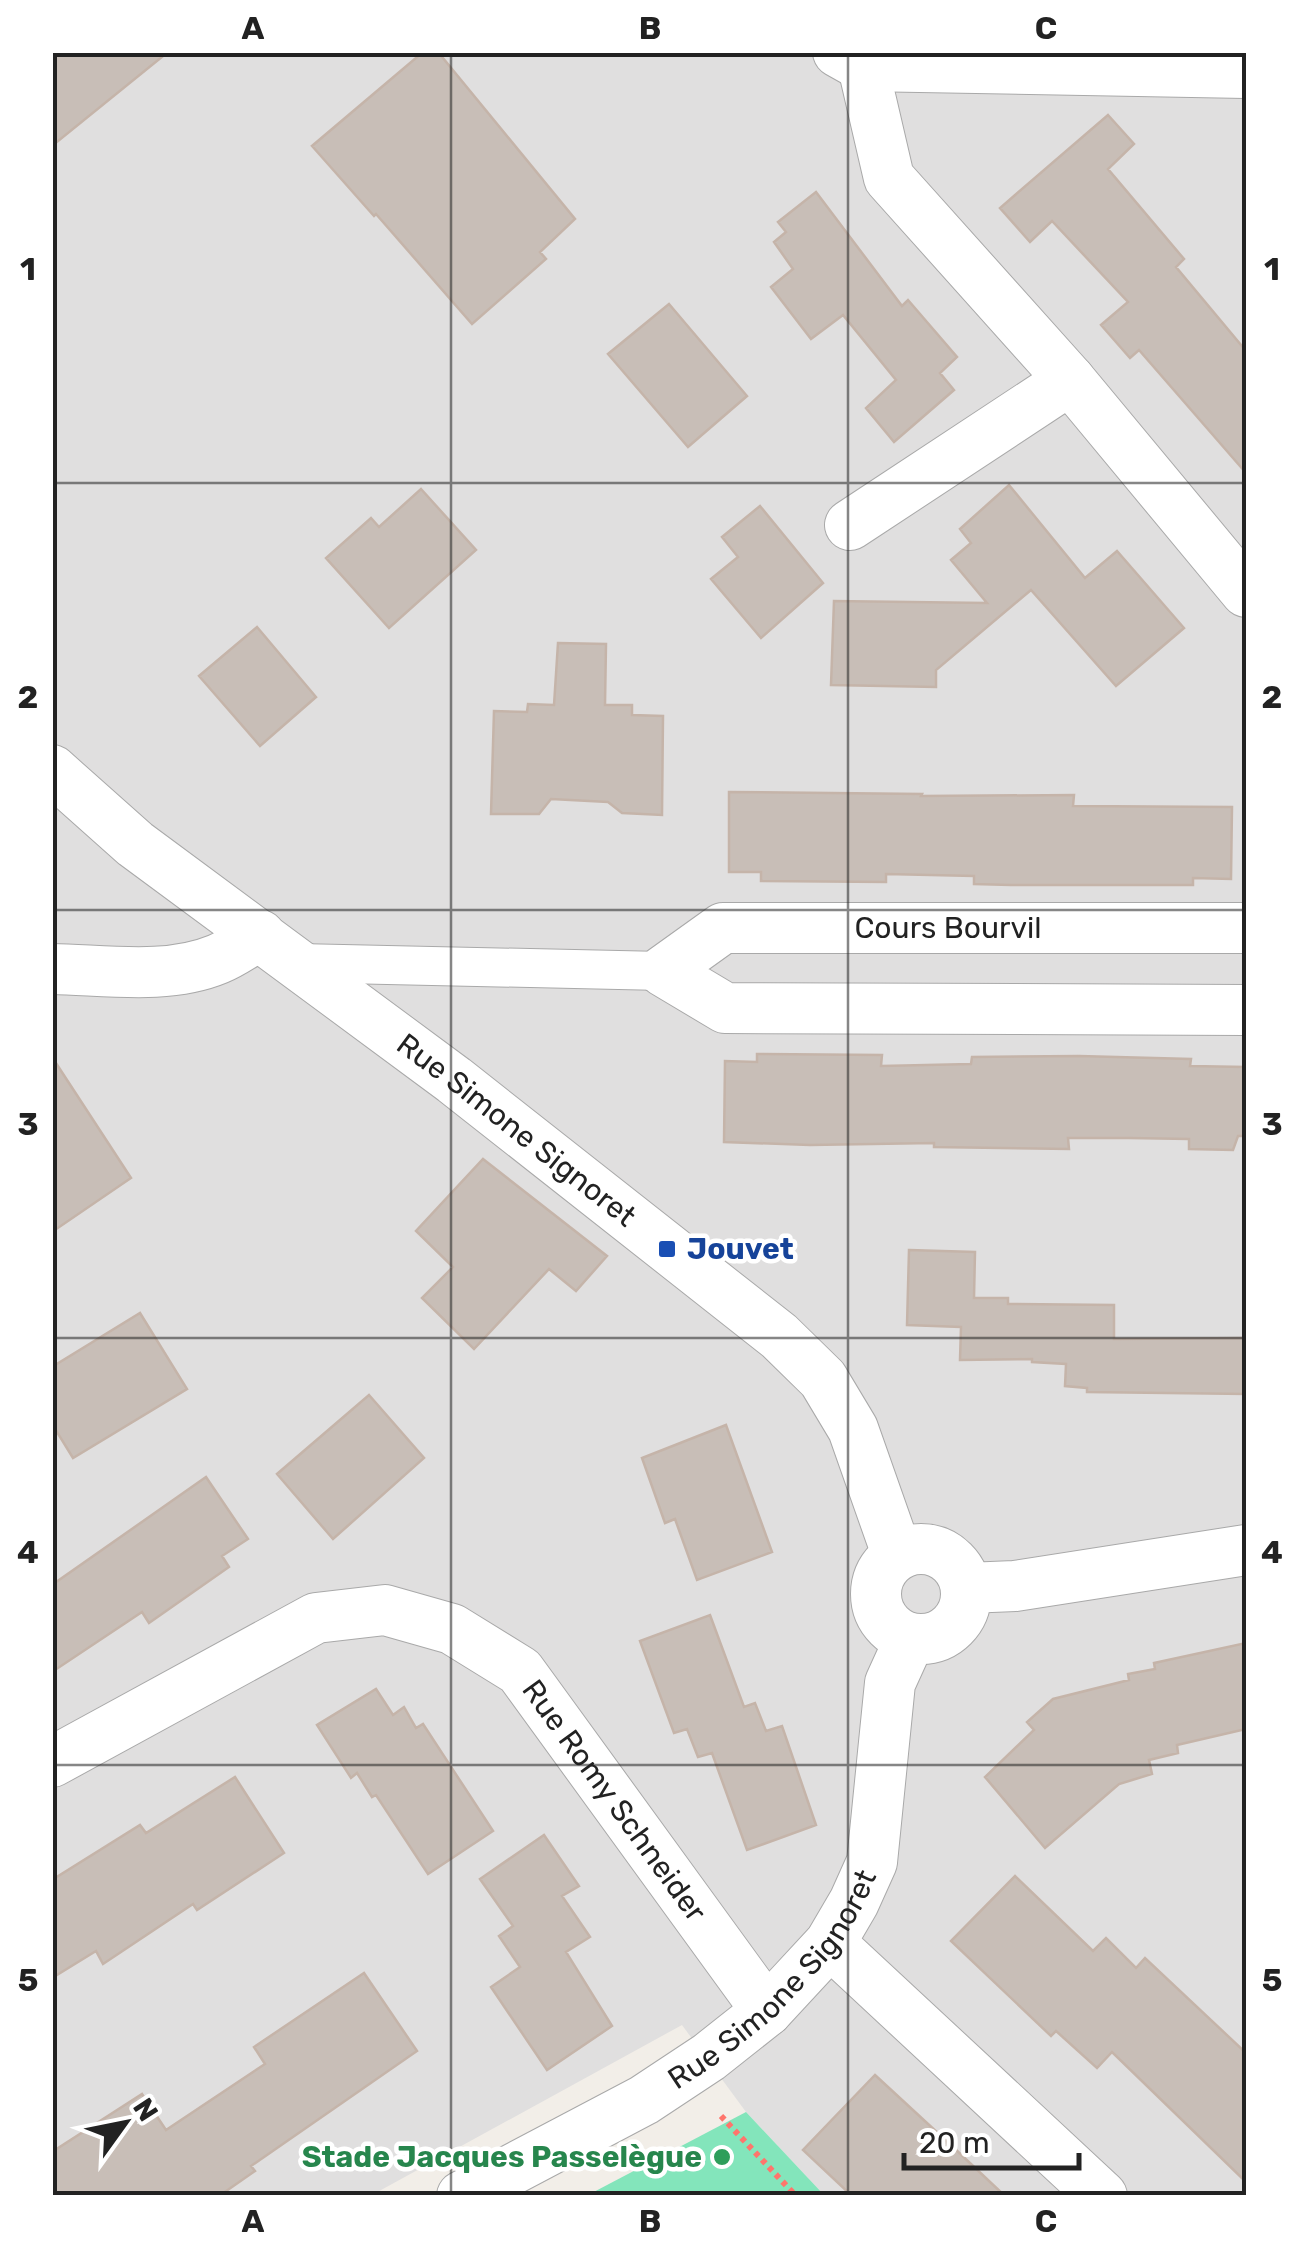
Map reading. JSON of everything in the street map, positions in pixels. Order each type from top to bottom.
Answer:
[{"type":"street","points":[[1246,73],[851,59],[889,178],[1070,380],[1246,592]]},
{"type":"street","points":[[850,525],[1070,380]]},
{"type":"street","name":"Rue Simone Signoret","points":[[52,770],[134,844],[454,1080],[765,1325],[823,1379],[853,1429],[897,1554]]},
{"type":"street","name":"Cours Bourvil","points":[[663,971],[724,928],[1246,928]]},
{"type":"street","points":[[52,969],[165,972],[219,958],[279,949],[663,971],[725,1008],[1246,1010]]},
{"type":"street","points":[[920,1547],[941,1552],[958,1567],[967,1588],[964,1610],[951,1628],[932,1638],[910,1638],[886,1625],[875,1600],[878,1574],[897,1554],[920,1547]]},
{"type":"street","points":[[967,1588],[1015,1586],[1246,1550]]},
{"type":"street","name":"Rue Romy Schneider","points":[[52,1762],[316,1618],[385,1610],[452,1628],[520,1671],[767,2011]]},
{"type":"street","name":"Rue Simone Signoret","points":[[462,2196],[644,2100],[710,2058],[767,2011],[830,1943],[872,1862],[890,1683],[910,1638]]},
{"type":"street","points":[[830,1943],[1102,2196]]},
{"type":"path","points":[[682,2075],[796,2196]]},
{"type":"shaded area","points":[[52,53],[1246,53],[1246,2195],[824,2195],[746,2112],[682,2025],[372,2195],[53,2195]]},
{"type":"green space","name":"Stade Jacques Passelègue","points":[[746,2112],[824,2195],[588,2195]]},
{"type":"building","points":[[52,52],[168,52],[52,146]]},
{"type":"building","points":[[423,52],[438,52],[575,219],[540,252],[546,259],[472,324],[312,146]]},
{"type":"building","points":[[1108,115],[1134,144],[1108,169],[1184,259],[1176,267],[1246,351],[1246,473],[1139,350],[1130,358],[1101,325],[1128,302],[1052,221],[1030,242],[1000,208]]},
{"type":"building","points":[[816,192],[902,306],[908,300],[957,357],[940,373],[954,390],[894,442],[866,408],[896,380],[843,315],[811,339],[771,287],[793,269],[774,242],[786,232],[778,222]]},
{"type":"building","points":[[669,304],[747,396],[688,447],[608,354]]},
{"type":"building","points":[[1009,485],[1085,578],[1117,551],[1184,628],[1116,686],[1031,590],[936,670],[936,687],[831,685],[834,601],[987,603],[951,560],[971,543],[960,529]]},
{"type":"building","points":[[421,489],[476,550],[389,628],[326,558],[371,518],[379,527]]},
{"type":"building","points":[[760,506],[823,583],[761,638],[711,579],[738,557],[722,537]]},
{"type":"building","points":[[257,627],[316,697],[260,746],[199,676]]},
{"type":"building","points":[[558,643],[606,644],[605,705],[632,705],[632,715],[663,716],[662,815],[622,813],[608,802],[551,799],[539,814],[491,814],[494,711],[527,712],[528,704],[554,705]]},
{"type":"building","points":[[729,792],[1074,795],[1073,806],[1232,807],[1231,879],[1193,878],[1193,885],[1011,885],[974,884],[974,876],[886,874],[886,882],[761,881],[761,872],[729,872]]},
{"type":"building","points":[[757,1054],[882,1055],[881,1066],[971,1064],[972,1057],[1079,1056],[1191,1059],[1190,1066],[1246,1067],[1246,1136],[1238,1136],[1233,1150],[1189,1149],[1189,1139],[1129,1138],[1068,1138],[1069,1149],[934,1147],[934,1143],[724,1142],[725,1061],[757,1062]]},
{"type":"building","points":[[52,1057],[131,1178],[52,1232]]},
{"type":"building","points":[[483,1159],[607,1256],[576,1291],[549,1269],[474,1349],[422,1298],[453,1267],[416,1231]]},
{"type":"building","points":[[909,1250],[975,1252],[974,1298],[1008,1298],[1008,1304],[1114,1305],[1114,1339],[1246,1338],[1246,1394],[1087,1392],[1087,1388],[1065,1386],[1066,1364],[1032,1359],[960,1360],[961,1327],[907,1325]]},
{"type":"building","points":[[140,1313],[187,1389],[73,1458],[52,1424],[52,1367]]},
{"type":"building","points":[[369,1395],[424,1458],[333,1539],[277,1474]]},
{"type":"building","points":[[726,1425],[772,1552],[697,1580],[675,1519],[665,1523],[642,1458]]},
{"type":"building","points":[[206,1477],[248,1539],[222,1556],[229,1567],[149,1623],[142,1612],[52,1672],[52,1585]]},
{"type":"building","points":[[710,1615],[744,1707],[755,1703],[766,1731],[782,1726],[816,1825],[747,1850],[712,1753],[698,1757],[687,1729],[674,1733],[640,1641]]},
{"type":"building","points":[[1246,1643],[1246,1729],[1177,1745],[1178,1753],[1149,1760],[1152,1774],[1119,1784],[1045,1848],[985,1777],[1034,1730],[1027,1722],[1053,1699],[1129,1680],[1128,1674],[1155,1669],[1154,1663]]},
{"type":"building","points":[[376,1689],[393,1715],[404,1707],[416,1728],[423,1724],[493,1831],[428,1874],[376,1795],[372,1797],[357,1773],[351,1778],[317,1725]]},
{"type":"building","points":[[235,1777],[284,1853],[197,1910],[193,1904],[103,1964],[96,1951],[52,1978],[52,1880],[140,1825],[146,1833]]},
{"type":"building","points":[[544,1835],[579,1886],[562,1896],[590,1937],[566,1952],[612,2026],[547,2070],[491,1987],[520,1967],[499,1936],[513,1926],[480,1879]]},
{"type":"building","points":[[1015,1876],[1093,1951],[1106,1938],[1136,1968],[1145,1958],[1246,2053],[1246,2182],[1112,2052],[1097,2068],[1056,2031],[1051,2036],[951,1941]]},
{"type":"building","points":[[364,1973],[417,2051],[251,2166],[255,2171],[219,2196],[52,2196],[52,2152],[142,2094],[166,2130],[265,2064],[254,2047]]},
{"type":"building","points":[[875,2075],[1005,2196],[852,2196],[803,2150]]},
{"type":"place","name":"Jouvet","points":[[667,1249]]},
{"type":"place","name":"Stade Jacques Passelègue","points":[[722,2157]]}]
